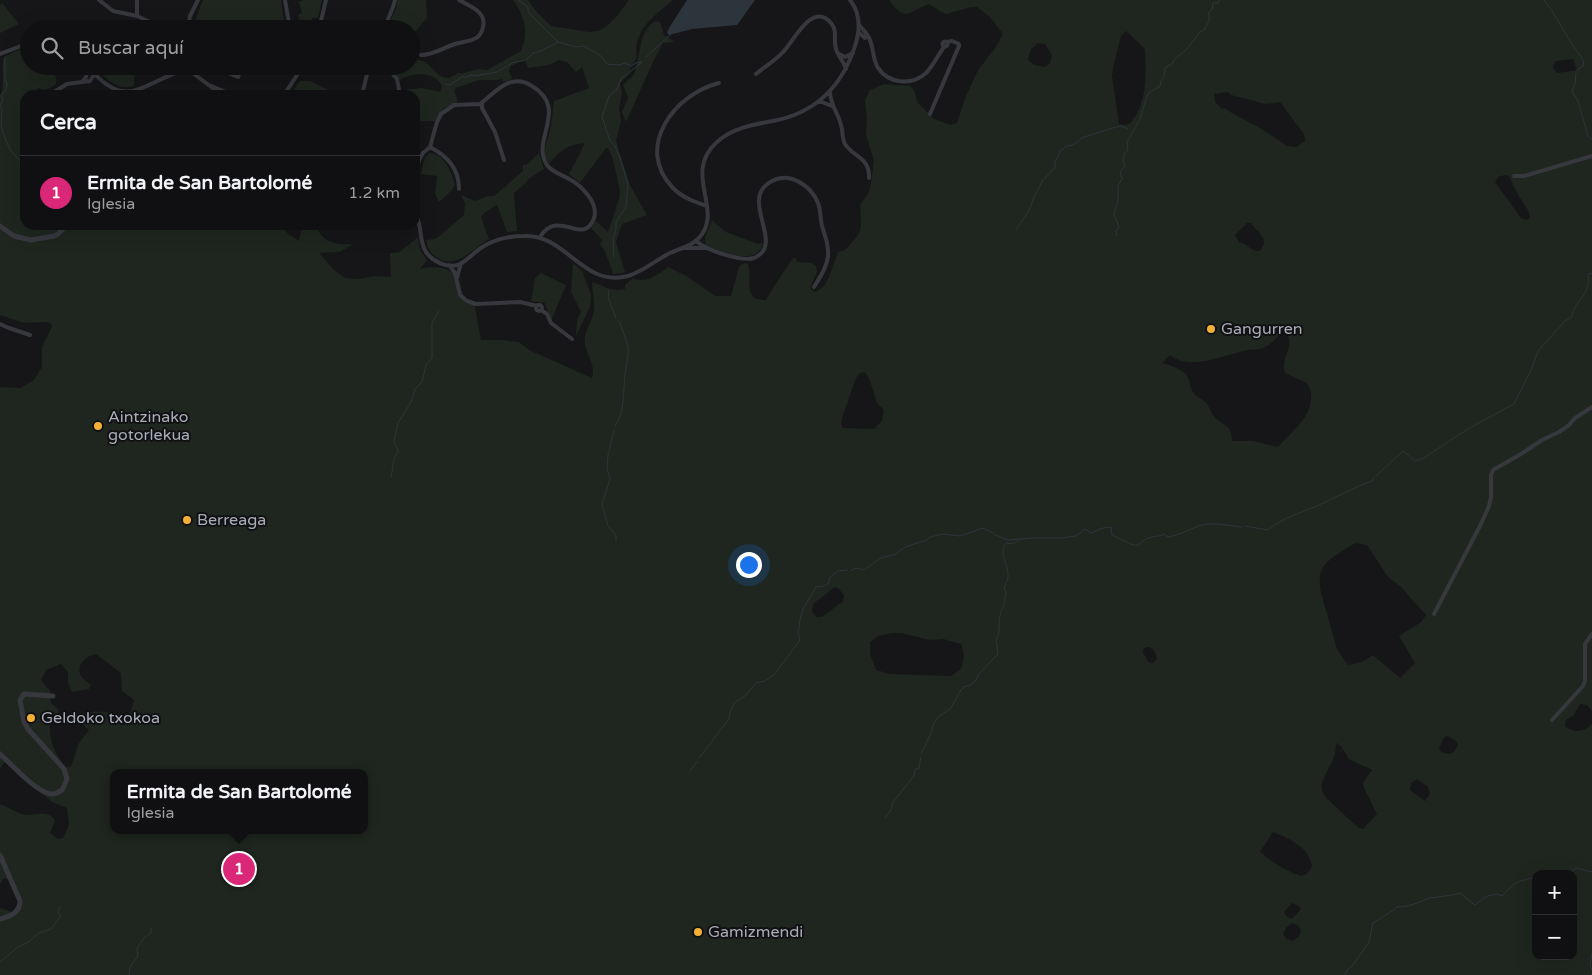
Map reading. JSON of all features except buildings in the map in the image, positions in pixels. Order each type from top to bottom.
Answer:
[{"type":"street","points":[[99,0],[113,11],[147,20]]},
{"type":"street","points":[[137,0],[137,16]]},
{"type":"street","points":[[189,20],[198,0]]},
{"type":"street","points":[[285,0],[288,20]]},
{"type":"street","points":[[321,20],[326,0]]},
{"type":"street","points":[[388,20],[395,0]]},
{"type":"street","points":[[421,55],[472,40],[480,35],[483,27],[481,15],[476,9],[459,0]]},
{"type":"street","points":[[420,222],[425,251],[436,261],[450,265],[461,263],[483,246],[496,240],[511,237],[540,236],[568,253],[586,270],[612,278],[633,274],[696,241],[708,223],[709,214],[702,169],[708,153],[718,141],[736,130],[788,117],[819,102],[830,92],[846,69],[858,39],[859,25],[857,12],[850,0]]},
{"type":"street","points":[[756,74],[783,52],[807,21],[815,17],[827,19],[833,25],[835,48],[838,54],[849,62]]},
{"type":"street","points":[[859,25],[865,36]]},
{"type":"street","points":[[858,32],[868,36],[874,60],[880,70],[888,78],[903,82],[923,76],[944,47],[942,43],[955,42],[959,44],[930,114]]},
{"type":"street","points":[[858,39],[865,36]]},
{"type":"street","points":[[0,54],[20,46]]},
{"type":"street","points":[[844,59],[853,53]]},
{"type":"street","points":[[844,59],[846,69]]},
{"type":"street","points":[[82,82],[94,75]]},
{"type":"street","points":[[90,81],[94,75]]},
{"type":"street","points":[[94,75],[114,90]]},
{"type":"street","points":[[137,90],[167,75]]},
{"type":"street","points":[[197,75],[215,90]]},
{"type":"street","points":[[287,90],[297,75]]},
{"type":"street","points":[[363,90],[367,75]]},
{"type":"street","points":[[394,75],[397,79],[399,90]]},
{"type":"street","points":[[57,90],[67,84],[82,82],[90,81],[104,84]]},
{"type":"street","points":[[420,158],[430,147],[441,114],[454,105],[482,103],[497,88],[511,82],[527,83],[541,92],[548,107],[549,122],[542,146],[544,160],[552,171],[578,184],[586,193],[595,215],[593,221],[586,228],[577,230],[553,225],[546,228],[540,236]]},
{"type":"street","points":[[707,206],[689,200],[674,189],[663,174],[658,156],[659,138],[670,114],[679,104],[696,91],[719,83]]},
{"type":"street","points":[[207,84],[221,90]]},
{"type":"street","points":[[829,103],[830,92]]},
{"type":"street","points":[[825,97],[834,107],[841,124],[845,144],[865,162],[869,178]]},
{"type":"street","points":[[819,102],[829,103]]},
{"type":"street","points":[[482,103],[484,112],[495,132],[504,160]]},
{"type":"street","points":[[474,105],[484,112]]},
{"type":"street","points":[[430,147],[442,153],[452,164],[456,172],[459,189]]},
{"type":"street","points":[[1514,176],[1524,176],[1592,156]]},
{"type":"street","points":[[683,248],[705,248],[744,259],[758,255],[765,247],[766,236],[759,209],[760,193],[764,186],[771,181],[781,178],[791,179],[806,187],[815,198],[828,241],[826,266],[814,287]]},
{"type":"street","points":[[689,200],[706,198]]},
{"type":"street","points":[[0,226],[14,236],[32,240],[54,236],[61,230]]},
{"type":"street","points":[[696,241],[705,248]]},
{"type":"street","points":[[461,263],[457,279],[460,295],[472,303],[520,302],[542,306],[542,310],[547,314],[551,323],[572,339]]},
{"type":"street","points":[[450,265],[457,279]]},
{"type":"street","points":[[0,324],[30,335]]},
{"type":"street","points":[[1434,614],[1489,506],[1492,470],[1559,432],[1592,407]]},
{"type":"street","points":[[1552,720],[1574,699],[1586,681],[1585,644],[1592,634]]},
{"type":"street","points":[[0,754],[44,792],[52,794],[62,790],[67,779],[66,773],[26,726],[20,706],[20,700],[27,693],[53,696]]},
{"type":"street","points":[[0,855],[20,901],[20,906],[14,914],[0,919]]},
{"type":"shaded area","points":[[203,0],[281,0],[284,20],[195,20]]},
{"type":"shaded area","points":[[303,0],[322,0],[318,18],[300,20],[298,15],[302,13],[299,2]]},
{"type":"shaded area","points":[[397,0],[426,0],[427,18],[420,26],[420,20],[390,20],[396,9]]},
{"type":"shaded area","points":[[513,0],[528,0],[551,26],[589,32],[598,31],[607,26],[629,0],[673,0],[652,18],[641,32],[636,48],[637,58],[631,66],[630,73],[620,83],[622,93],[619,108],[621,121],[616,141],[630,185],[647,215],[622,224],[616,242],[625,272],[623,273],[613,274],[605,251],[600,244],[603,241],[591,228],[596,221],[608,232],[619,199],[620,191],[613,159],[608,148],[606,148],[580,183],[569,174],[585,143],[564,149],[549,164],[545,156],[554,101],[589,88],[582,67],[576,72],[567,62],[559,60],[549,65],[528,68],[525,59],[511,66],[509,71],[512,79],[503,82],[502,79],[479,80],[456,88],[454,91],[457,102],[443,109],[435,121],[420,121],[420,90],[403,90],[421,88],[440,92],[442,86],[439,81],[429,75],[420,74],[420,60],[425,62],[443,78],[448,78],[459,72],[460,74],[478,69],[487,70],[521,51],[525,31],[520,12]]},
{"type":"shaded area","points":[[687,0],[755,0],[737,25],[692,29],[669,35],[667,33],[669,28]]},
{"type":"shaded area","points":[[889,0],[1592,0],[1592,711],[1587,705],[1580,704],[1574,715],[1566,720],[1565,726],[1568,729],[1579,731],[1586,729],[1592,724],[1592,975],[0,975],[0,908],[12,912],[19,902],[10,880],[4,878],[0,884],[0,804],[26,815],[50,815],[55,821],[50,833],[58,839],[63,838],[69,825],[67,808],[52,802],[5,762],[0,768],[0,387],[20,388],[34,380],[42,367],[42,347],[52,327],[47,322],[24,323],[0,315],[0,96],[3,87],[4,57],[20,50],[20,75],[55,75],[56,78],[56,84],[52,87],[38,88],[37,90],[20,90],[20,230],[284,230],[299,241],[301,230],[319,230],[322,236],[330,242],[353,244],[340,252],[319,253],[334,270],[345,278],[359,279],[374,276],[391,277],[390,253],[400,252],[418,237],[420,250],[427,260],[420,269],[440,268],[454,274],[460,283],[464,298],[474,302],[481,340],[519,342],[529,350],[592,378],[593,369],[585,339],[594,310],[592,282],[620,290],[625,289],[625,285],[633,278],[637,280],[647,279],[656,276],[668,267],[688,277],[715,296],[731,296],[739,267],[747,263],[750,272],[749,286],[752,295],[756,299],[766,300],[794,257],[798,262],[812,263],[816,266],[817,272],[810,288],[815,292],[824,285],[830,275],[838,252],[845,250],[859,234],[861,225],[860,205],[869,192],[874,160],[866,135],[865,100],[870,90],[884,84],[910,86],[914,90],[918,103],[934,119],[951,125],[957,123],[966,96],[978,70],[996,47],[1003,34],[990,17],[977,7],[947,14],[929,4],[904,14]],"holes":[[[1126,31],[1145,49],[1146,68],[1143,98],[1136,115],[1126,125],[1119,124],[1112,76],[1121,36]],[[1038,43],[1045,44],[1052,55],[1050,63],[1045,67],[1034,65],[1028,60],[1031,49]],[[1573,59],[1577,70],[1558,73],[1554,70],[1553,66],[1556,61]],[[1228,92],[1231,95],[1266,104],[1280,102],[1304,134],[1305,141],[1296,147],[1287,146],[1262,129],[1225,108],[1222,109],[1215,102],[1214,94]],[[1509,176],[1529,212],[1530,217],[1527,220],[1521,218],[1495,182],[1498,177]],[[1247,223],[1251,223],[1261,235],[1264,244],[1260,251],[1257,251],[1239,242],[1235,235]],[[1283,330],[1287,335],[1289,345],[1284,361],[1285,373],[1309,386],[1311,402],[1301,423],[1278,447],[1253,441],[1232,441],[1229,428],[1216,419],[1206,403],[1194,394],[1186,375],[1178,369],[1162,363],[1170,355],[1178,360],[1197,362],[1248,350],[1261,349],[1269,345]],[[865,372],[869,378],[877,403],[884,410],[882,421],[874,429],[843,428],[841,424],[856,378],[860,373]],[[1356,543],[1367,545],[1388,577],[1401,587],[1426,615],[1421,622],[1399,636],[1415,663],[1400,678],[1373,655],[1362,662],[1348,665],[1337,649],[1321,593],[1320,576],[1326,563]],[[835,587],[844,595],[843,601],[822,617],[816,617],[812,611],[813,604]],[[901,633],[930,640],[943,639],[961,644],[964,656],[961,669],[951,676],[890,674],[876,670],[870,654],[870,642],[878,636]],[[1149,647],[1157,659],[1153,663],[1148,662],[1143,652],[1144,648]],[[96,654],[121,673],[122,691],[134,700],[131,712],[127,714],[95,711],[76,716],[89,730],[79,743],[72,764],[70,767],[66,767],[56,752],[51,737],[50,725],[59,710],[51,703],[50,691],[41,680],[46,670],[61,664],[68,672],[68,682],[72,692],[89,689],[91,685],[82,677],[80,668],[83,661],[89,656]],[[1448,736],[1456,741],[1458,745],[1454,752],[1449,754],[1441,752],[1439,749],[1444,737]],[[1336,743],[1341,746],[1349,759],[1372,770],[1363,783],[1377,814],[1363,829],[1353,823],[1323,794],[1323,780],[1332,762]],[[1417,779],[1428,787],[1430,794],[1425,801],[1410,790],[1411,783]],[[1273,832],[1303,848],[1312,866],[1307,874],[1301,876],[1290,872],[1260,852]],[[1292,903],[1301,909],[1292,919],[1286,916],[1284,912]],[[1292,923],[1299,926],[1301,931],[1299,936],[1293,941],[1287,939],[1283,934]]]},
{"type":"shaded area","points":[[2,3],[19,24],[0,33],[0,5]]},
{"type":"shaded area","points":[[655,21],[660,22],[664,35],[675,42],[663,43],[626,122],[622,112],[628,98],[623,85],[634,74],[643,38],[650,25]]},
{"type":"shaded area","points":[[102,75],[134,75],[134,86],[124,87],[111,82]]},
{"type":"shaded area","points":[[396,75],[411,75],[405,77],[400,80]]},
{"type":"shaded area","points":[[300,81],[310,81],[328,90],[294,90]]},
{"type":"shaded area","points":[[430,153],[444,160],[455,185],[439,202],[435,194],[437,176],[421,174],[425,159]]},
{"type":"shaded area","points":[[539,153],[544,169],[527,180],[514,193],[517,231],[507,232],[497,205],[485,212],[481,217],[489,239],[457,260],[443,261],[432,254],[426,240],[435,239],[464,215],[465,203],[461,195],[475,201],[488,196],[494,196],[523,171],[523,165],[526,165]]},
{"type":"shaded area","points":[[712,220],[726,232],[758,244],[763,243],[759,251],[754,255],[738,256],[707,246],[705,237]]},
{"type":"shaded area","points":[[573,263],[584,273],[591,295],[590,307],[576,336],[577,320],[581,312],[571,292]]},
{"type":"shaded area","points":[[541,273],[566,285],[551,321],[545,303],[531,301],[535,278]]},
{"type":"waterway","points":[[518,0],[528,7],[528,12],[558,42],[576,47],[584,46],[601,56],[607,64],[619,65],[625,63],[631,66],[641,62]]},
{"type":"waterway","points":[[1115,236],[1119,227],[1114,214],[1118,200],[1118,186],[1122,179],[1120,172],[1125,166],[1123,161],[1124,154],[1128,150],[1127,142],[1140,119],[1147,96],[1160,86],[1165,68],[1173,63],[1200,32],[1204,30],[1209,21],[1209,12],[1212,10],[1213,3],[1218,3],[1219,0]]},
{"type":"waterway","points":[[1544,0],[1582,59],[1584,65],[1576,71]]},
{"type":"waterway","points":[[646,57],[671,34]]},
{"type":"waterway","points":[[445,84],[450,85],[463,76],[465,78],[471,75],[497,72],[512,63],[526,60],[533,53],[558,42]]},
{"type":"waterway","points":[[5,57],[5,81],[7,83],[6,90],[1,95],[3,100],[0,105],[2,110],[1,126],[11,151],[20,161]]},
{"type":"waterway","points":[[614,257],[613,240],[616,222],[626,207],[628,185],[620,158],[615,146],[610,141],[602,117],[609,96],[617,89],[621,79],[642,62]]},
{"type":"waterway","points":[[1576,73],[1572,91],[1578,101],[1588,136],[1592,139]]},
{"type":"waterway","points":[[1016,230],[1028,211],[1043,180],[1055,168],[1060,151],[1084,137],[1121,126],[1128,129]]},
{"type":"waterway","points":[[1449,441],[1514,404],[1532,368],[1538,351],[1565,321],[1572,317],[1575,307],[1587,289],[1588,275],[1592,274]]},
{"type":"waterway","points":[[609,290],[608,297],[616,318]]},
{"type":"waterway","points":[[391,478],[394,459],[398,451],[394,441],[398,423],[411,402],[415,389],[422,382],[426,365],[432,358],[432,323],[439,311]]},
{"type":"waterway","points":[[615,426],[622,408],[628,354],[628,347],[619,321]]},
{"type":"waterway","points":[[614,430],[608,455],[607,468],[610,479],[602,504],[608,526],[616,535],[616,541]]},
{"type":"waterway","points":[[1376,476],[1403,451],[1415,461],[1424,458],[1448,442]]},
{"type":"waterway","points":[[1245,526],[1268,530],[1285,519],[1372,481],[1374,478]]},
{"type":"waterway","points":[[1033,538],[1062,538],[1076,536],[1085,529],[1091,533],[1111,527],[1112,535],[1126,542],[1138,545],[1150,537],[1164,534],[1168,537],[1173,536],[1207,524],[1242,527]]},
{"type":"waterway","points":[[851,570],[857,568],[864,570],[881,558],[896,554],[900,550],[927,540],[930,537],[943,534],[960,536],[983,528],[993,533]]},
{"type":"waterway","points":[[995,535],[1008,540],[1021,539]]},
{"type":"waterway","points":[[921,754],[938,717],[951,708],[961,690],[971,685],[998,654],[996,640],[1006,592],[1004,588],[1008,580],[1003,555],[1004,547],[1006,543],[1013,544],[1021,539],[1032,538]]},
{"type":"waterway","points":[[699,758],[729,719],[734,703],[745,696],[756,683],[765,681],[774,675],[800,640],[798,632],[803,609],[816,587],[829,583],[829,578],[838,571],[847,570]]},
{"type":"waterway","points":[[885,818],[891,810],[893,802],[914,776],[915,769],[919,768],[921,757]]},
{"type":"waterway","points":[[690,771],[698,761]]},
{"type":"waterway","points":[[1574,870],[1576,868],[1592,872]]},
{"type":"waterway","points":[[1345,975],[1369,942],[1373,923],[1397,907],[1429,898],[1460,893],[1475,905],[1487,896],[1503,895],[1518,882],[1532,878]]},
{"type":"waterway","points":[[0,962],[39,933],[51,929],[61,916],[58,914],[60,906]]},
{"type":"waterway","points":[[129,975],[130,967],[138,956],[137,948],[144,938],[151,933],[151,928]]},
{"type":"waterway","points":[[1592,953],[1590,965],[1592,970]]},
{"type":"place","name":"Gangurren","points":[[1211,329]]},
{"type":"place","name":"Aintzinako gotorlekua","points":[[98,426]]},
{"type":"place","name":"Berreaga","points":[[187,520]]},
{"type":"place","name":"Geldoko txokoa","points":[[31,718]]},
{"type":"place","name":"Ermita de San Bartolomé","points":[[239,869]]},
{"type":"place","name":"Gamizmendi","points":[[698,932]]}]
